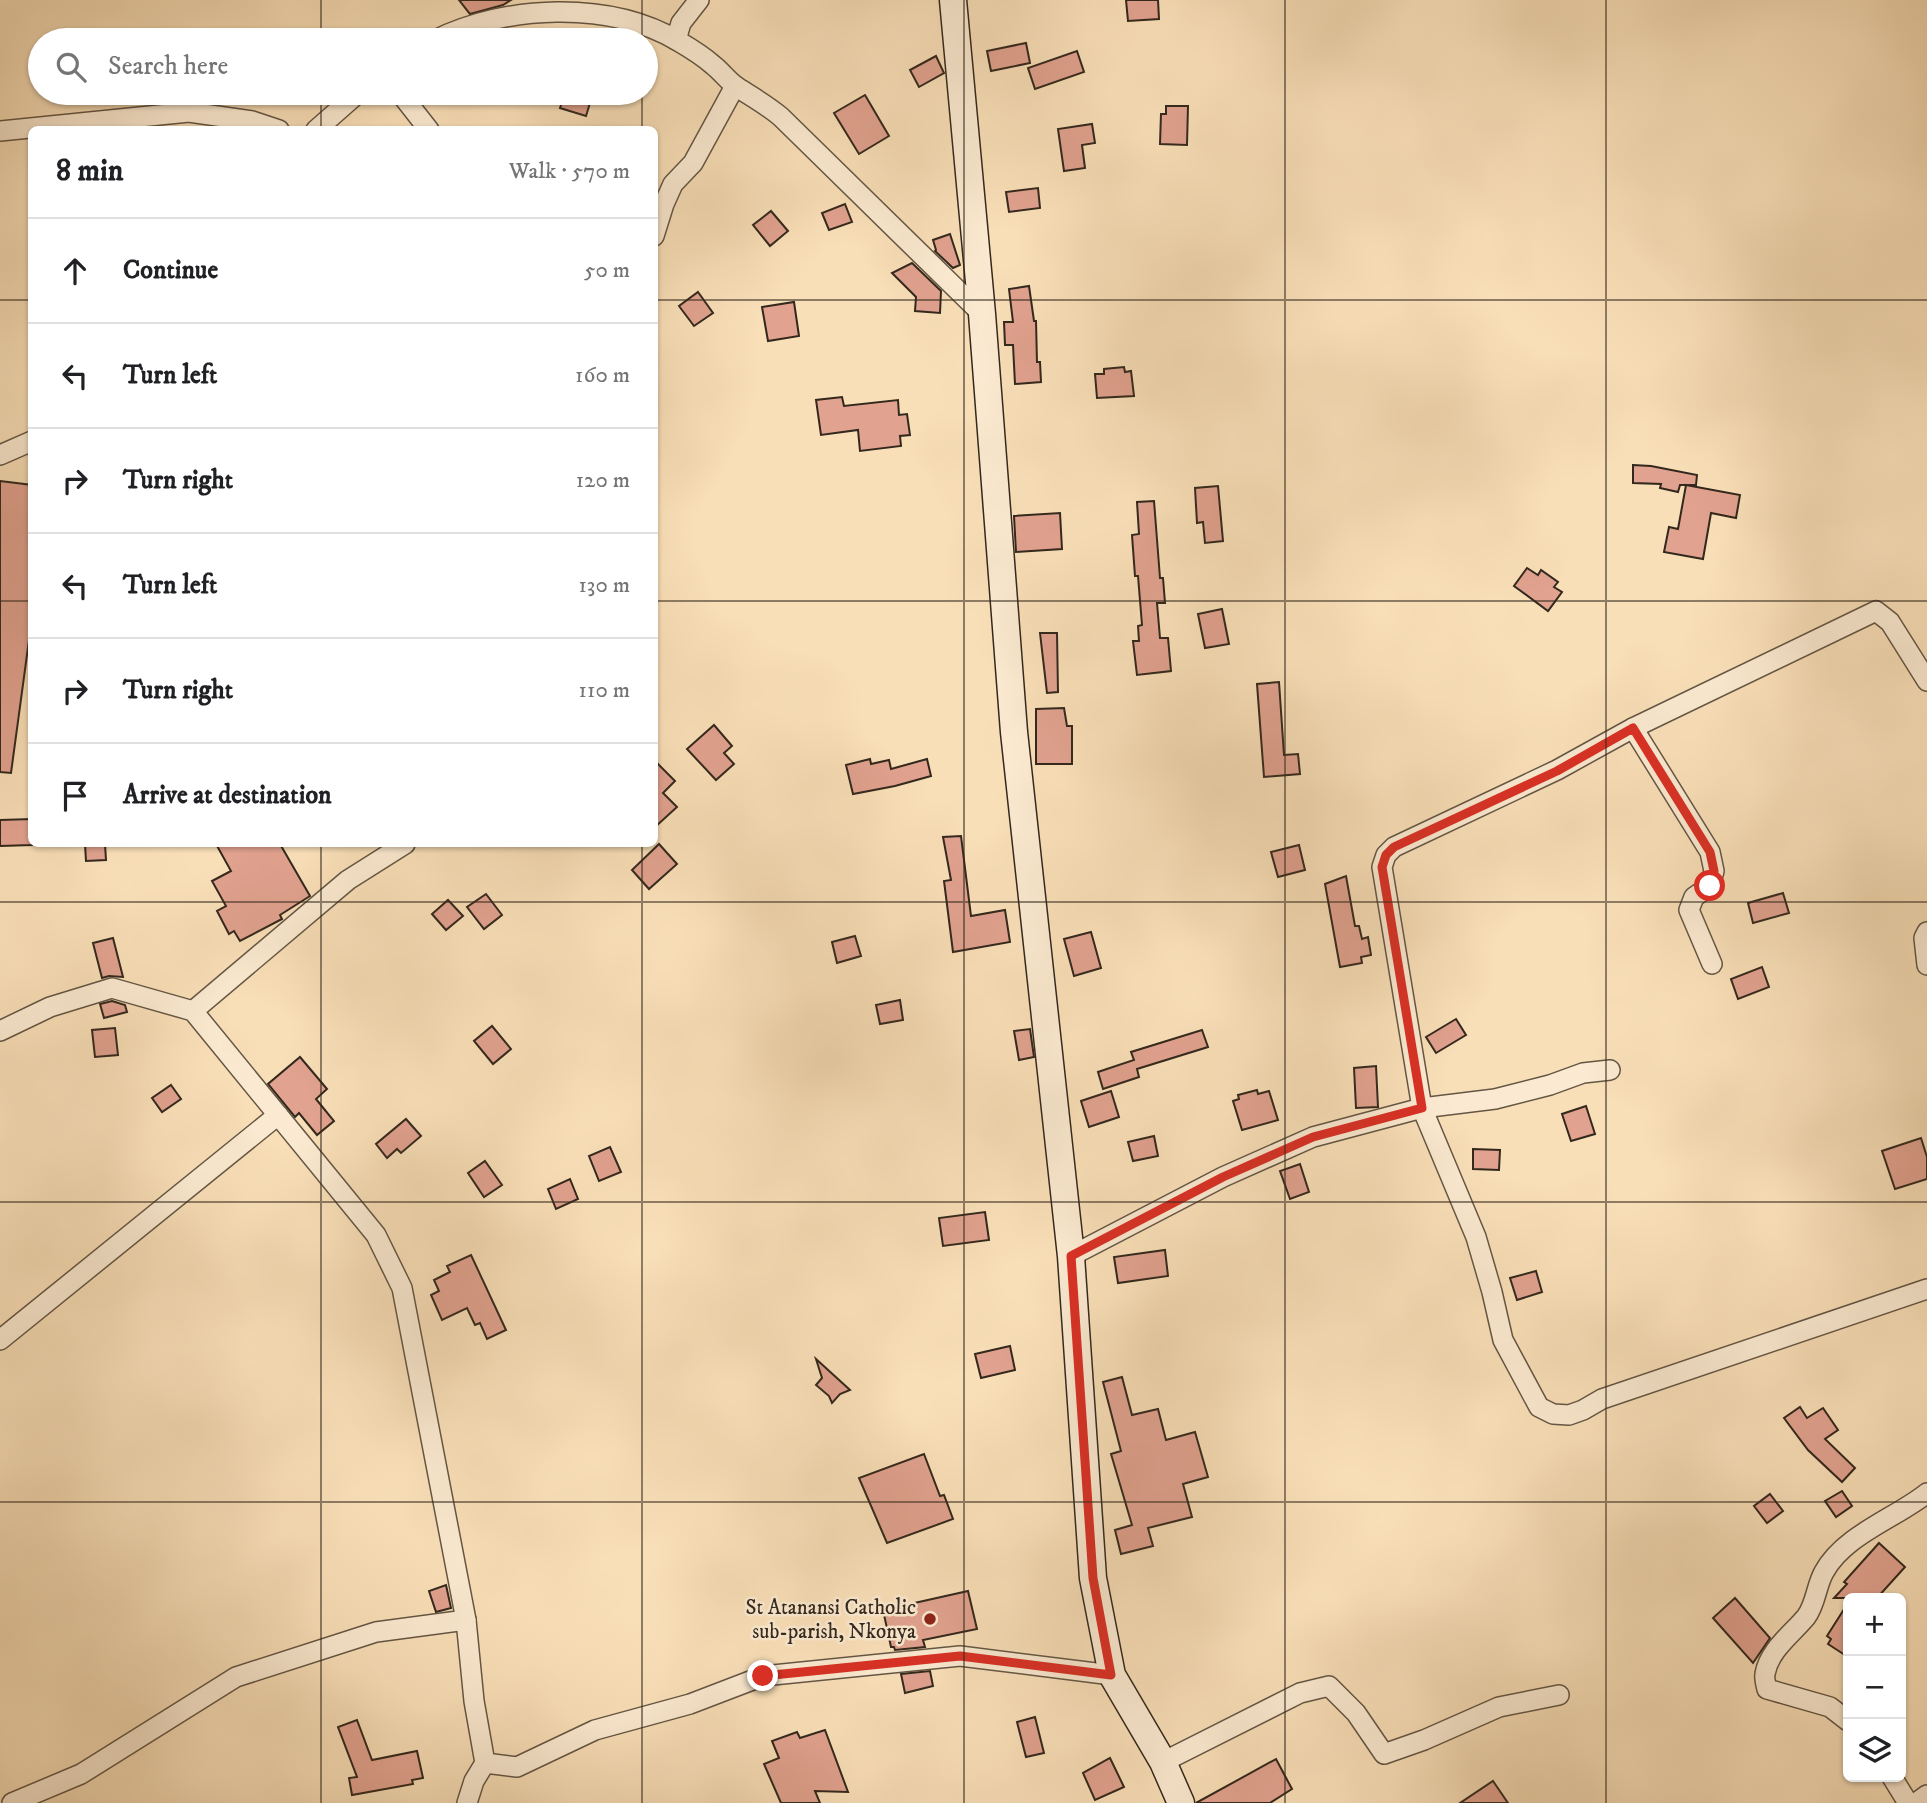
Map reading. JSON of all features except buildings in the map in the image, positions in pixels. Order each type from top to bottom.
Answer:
[{"type":"street","points":[[676,40],[681,23],[699,0]]},
{"type":"street","points":[[953,0],[982,314],[1014,732],[1071,1256],[1093,1578],[1111,1675],[1163,1762],[1181,1803]]},
{"type":"street","points":[[467,28],[493,18],[526,12],[572,12],[645,23],[654,28]]},
{"type":"street","points":[[658,30],[713,65],[735,86],[763,102],[781,117],[982,314]]},
{"type":"street","points":[[658,223],[673,184],[693,163],[735,86]]},
{"type":"street","points":[[321,126],[344,105]]},
{"type":"street","points":[[409,105],[426,126]]},
{"type":"street","points":[[52,126],[189,113],[252,121],[267,126]]},
{"type":"street","points":[[0,131],[28,128]]},
{"type":"street","points":[[0,455],[28,443]]},
{"type":"street","points":[[1927,681],[1890,622],[1876,611],[1633,728],[1557,771],[1394,847],[1386,855],[1382,867],[1387,910],[1422,1108],[1476,1237],[1503,1340],[1539,1407],[1553,1414],[1569,1415],[1602,1399],[1927,1289]]},
{"type":"street","points":[[1633,728],[1710,852],[1714,871],[1710,886],[1694,897],[1689,910],[1712,964]]},
{"type":"street","points":[[193,1011],[348,880],[400,847]]},
{"type":"street","points":[[1927,932],[1924,938],[1927,965]]},
{"type":"street","points":[[0,1031],[50,1007],[112,988],[193,1011],[376,1235],[402,1288],[466,1620],[474,1701],[485,1763],[474,1782],[467,1803]]},
{"type":"street","points":[[1071,1256],[1223,1177],[1313,1137],[1422,1108],[1495,1099],[1550,1085],[1583,1073],[1611,1070]]},
{"type":"street","points":[[0,1340],[278,1115]]},
{"type":"street","points":[[1845,1719],[1830,1707],[1768,1689],[1764,1674],[1774,1653],[1808,1615],[1823,1572],[1838,1554],[1869,1529],[1912,1505],[1927,1493]]},
{"type":"street","points":[[12,1803],[81,1774],[236,1677],[376,1632],[466,1620]]},
{"type":"street","points":[[485,1763],[517,1767],[595,1730],[690,1704],[763,1676],[960,1656],[1111,1675]]},
{"type":"street","points":[[1163,1762],[1300,1693],[1329,1686],[1356,1713],[1384,1754],[1424,1740],[1499,1707],[1559,1695]]},
{"type":"street","points":[[1895,1782],[1908,1803]]},
{"type":"street","points":[[1916,1803],[1927,1795]]},
{"type":"place","name":"St Atanansi Catholic sub-parish, Nkonya","points":[[930,1619]]},
{"type":"route","points":[[763,1676],[960,1656],[1111,1675],[1093,1578],[1071,1256],[1223,1177],[1313,1137],[1422,1108],[1387,910],[1382,867],[1386,855],[1394,847],[1557,771],[1633,728],[1710,852],[1714,871],[1710,886]]}]
